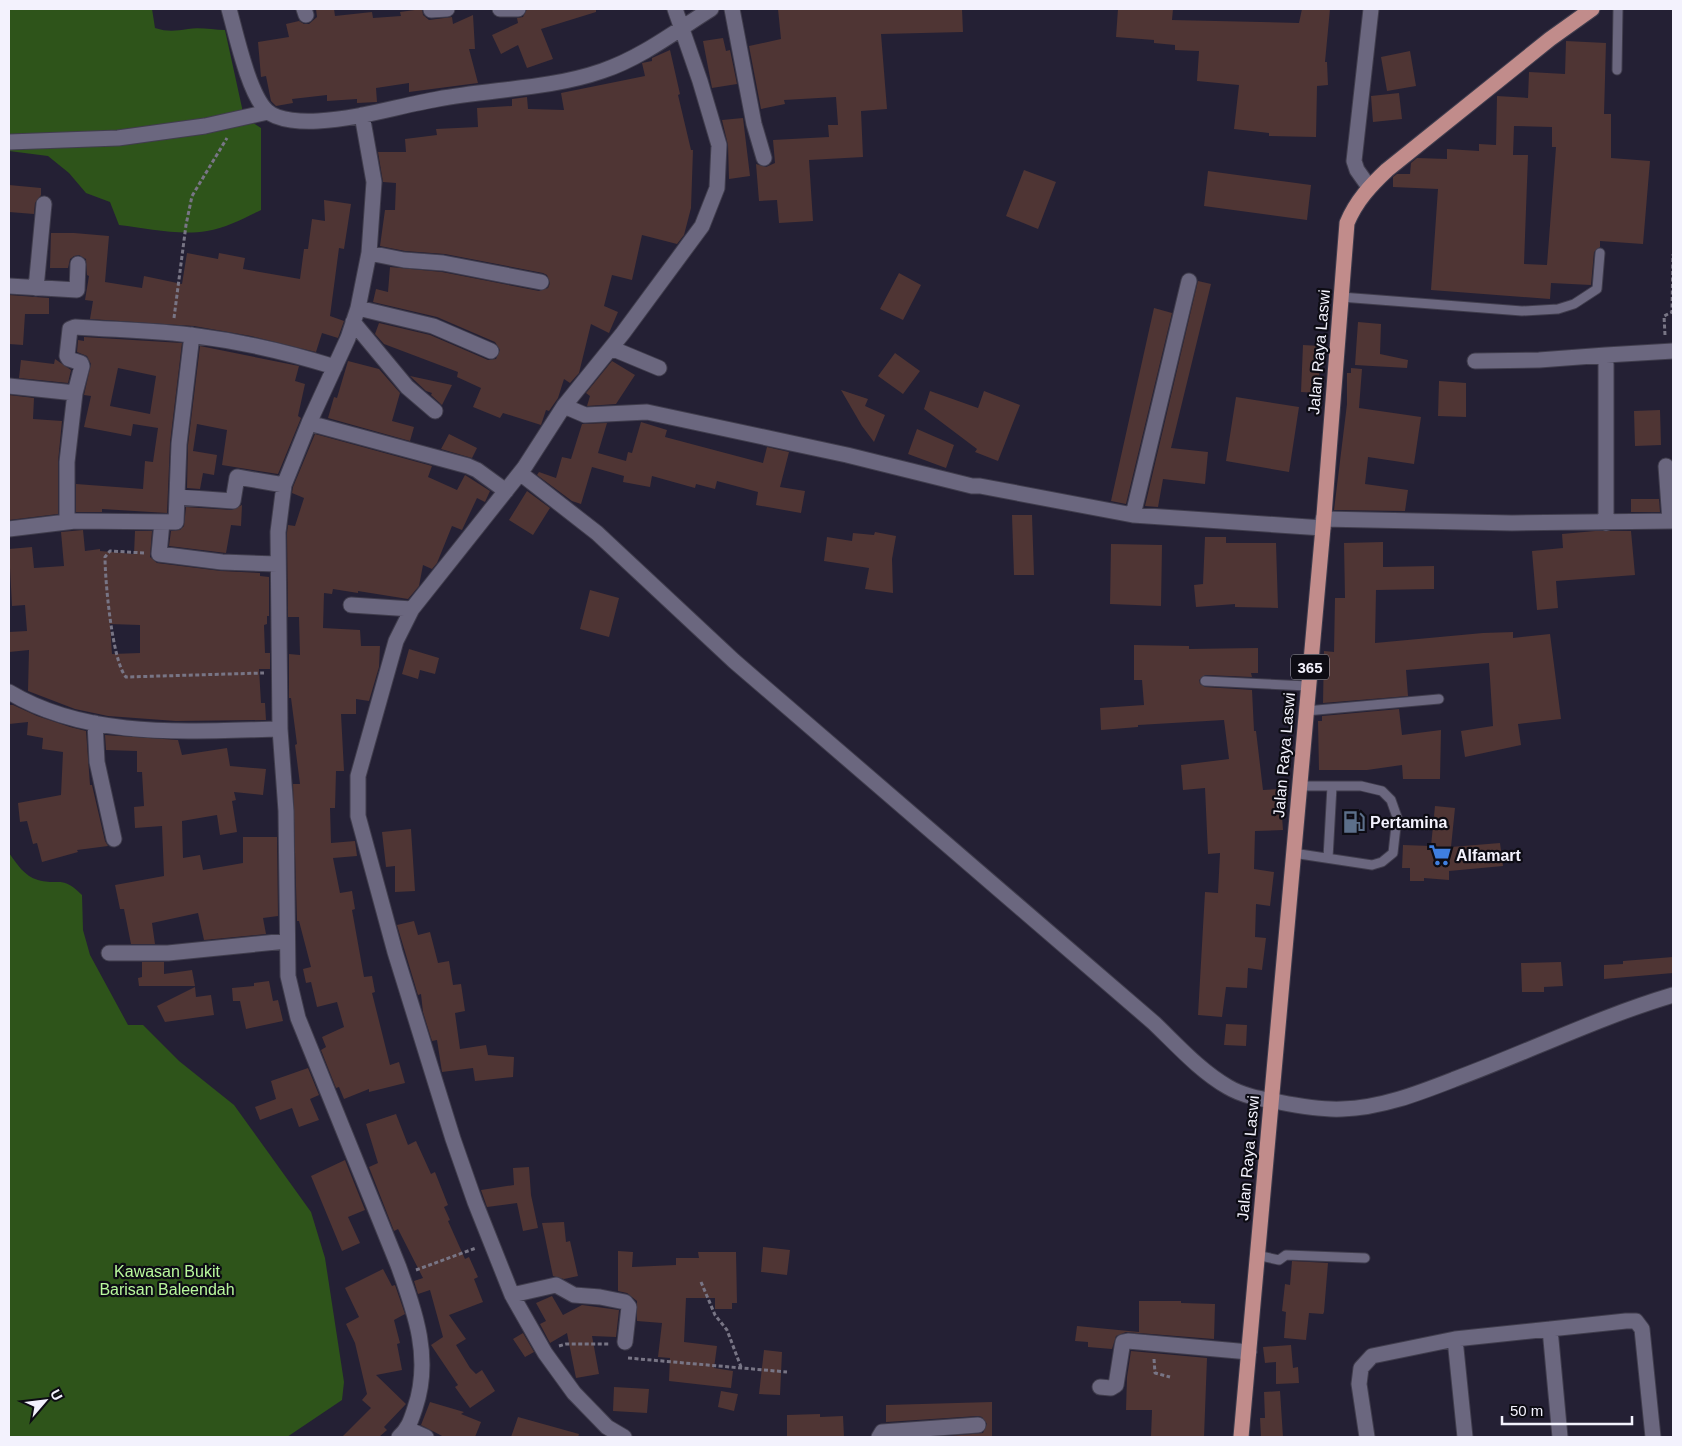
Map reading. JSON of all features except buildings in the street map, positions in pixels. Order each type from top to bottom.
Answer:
[{"type":"main road","name":"Jalan Raya Laswi","points":[[1240,1437],[1306,711],[1347,223],[1351,212],[1369,187],[1387,170],[1550,39],[1592,9]]},
{"type":"street","points":[[229,9],[258,99],[268,112],[282,118],[317,121],[362,115],[438,99],[568,80],[602,71],[635,56],[711,9]]},
{"type":"street","points":[[431,10],[447,9]]},
{"type":"street","points":[[500,9],[518,9]]},
{"type":"street","points":[[624,1437],[607,1427],[574,1393],[545,1353],[512,1295],[491,1243],[453,1139],[395,952],[358,816],[358,776],[396,642],[412,609],[520,473],[564,406],[611,348],[702,226],[717,188],[719,145],[676,9]]},
{"type":"street","points":[[732,9],[754,124],[764,158]]},
{"type":"street","points":[[1369,187],[1355,164],[1371,9]]},
{"type":"street","points":[[9,142],[118,138],[205,126],[268,112]]},
{"type":"street","points":[[362,115],[374,182],[369,252],[353,322],[284,485],[277,564],[280,729],[286,810],[288,976],[298,1018],[402,1276],[416,1322],[424,1365],[420,1395],[404,1433],[426,1437]]},
{"type":"street","points":[[36,288],[44,204]]},
{"type":"street","points":[[369,252],[404,260],[443,263],[541,282]]},
{"type":"street","points":[[9,286],[77,290],[78,264]]},
{"type":"street","points":[[1137,518],[1189,281]]},
{"type":"street","points":[[353,322],[433,326],[491,351]]},
{"type":"street","points":[[353,322],[407,387],[436,411]]},
{"type":"street","points":[[67,522],[67,462],[75,393],[82,364],[68,360],[70,329],[75,327],[119,328],[192,335],[285,352],[335,367]]},
{"type":"street","points":[[9,529],[67,522],[174,522],[177,520],[179,444],[192,335]]},
{"type":"street","points":[[611,348],[659,368]]},
{"type":"street","points":[[1475,361],[1539,360],[1673,352]]},
{"type":"street","points":[[1606,355],[1606,523]]},
{"type":"street","points":[[9,386],[75,393]]},
{"type":"street","points":[[564,406],[585,415],[647,412],[846,454],[972,486],[980,486],[1137,518],[1322,528],[1672,521],[1666,466]]},
{"type":"street","points":[[309,423],[468,466],[477,470],[506,491]]},
{"type":"street","points":[[520,473],[597,532],[734,661],[1147,1017],[1202,1068],[1228,1087],[1244,1094],[1306,1108],[1342,1109],[1374,1105],[1401,1099],[1509,1059],[1624,1012],[1673,995]]},
{"type":"street","points":[[178,497],[233,501],[237,478],[284,485]]},
{"type":"street","points":[[162,522],[159,554],[222,562],[277,564]]},
{"type":"street","points":[[351,605],[412,609]]},
{"type":"street","points":[[9,692],[28,704],[60,717],[122,727],[202,731],[280,729]]},
{"type":"street","points":[[95,723],[96,762],[114,839]]},
{"type":"street","points":[[110,953],[168,953],[288,941]]},
{"type":"street","points":[[512,1295],[556,1285],[574,1295],[626,1302],[628,1307],[625,1342]]},
{"type":"street","points":[[1366,1437],[1359,1384],[1361,1368],[1372,1356],[1455,1339],[1636,1321],[1642,1329],[1645,1346],[1653,1437]]},
{"type":"street","points":[[1550,1329],[1560,1437]]},
{"type":"street","points":[[1455,1339],[1465,1437]]},
{"type":"street","points":[[1100,1388],[1111,1388],[1118,1381],[1124,1342],[1141,1341],[1249,1352]]},
{"type":"street","points":[[879,1437],[882,1432],[930,1432],[978,1426]]},
{"type":"lane","points":[[1617,70],[1618,9]]},
{"type":"lane","points":[[1341,296],[1522,311],[1558,309],[1574,304],[1597,289],[1600,253]]},
{"type":"lane","points":[[1205,681],[1308,686]]},
{"type":"lane","points":[[1306,711],[1440,699]]},
{"type":"lane","points":[[1293,853],[1372,865],[1382,862],[1393,853],[1397,816],[1390,800],[1382,791],[1361,786],[1299,786]]},
{"type":"lane","points":[[1328,858],[1332,786]]},
{"type":"lane","points":[[1256,1255],[1279,1260],[1286,1255],[1365,1258]]},
{"type":"path","points":[[172,333],[186,225],[192,196],[240,118]]},
{"type":"path","points":[[1664,316],[1672,312],[1673,254]]},
{"type":"path","points":[[159,554],[110,551],[106,554],[105,561],[113,634],[118,662],[126,677],[280,673]]},
{"type":"path","points":[[402,1276],[491,1243]]},
{"type":"path","points":[[701,1282],[714,1315],[727,1330],[741,1367]]},
{"type":"path","points":[[545,1353],[566,1344],[625,1342],[628,1358],[787,1372]]},
{"type":"path","points":[[1154,1343],[1156,1373],[1170,1377]]},
{"type":"green space","points":[[9,9],[152,9],[155,28],[172,31],[197,28],[225,30],[244,117],[261,128],[261,210],[221,228],[207,231],[185,233],[119,225],[110,202],[86,193],[69,173],[48,156],[9,151]]},
{"type":"green space","name":"Kawasan Bukit Barisan Baleendah","points":[[9,853],[29,876],[46,882],[65,883],[82,895],[83,930],[90,955],[128,1025],[143,1025],[179,1061],[234,1105],[311,1212],[325,1258],[344,1382],[342,1400],[287,1437],[9,1437]]},
{"type":"place","name":"Pertamina","points":[[1354,822]]},
{"type":"place","name":"Alfamart","points":[[1440,855]]}]
